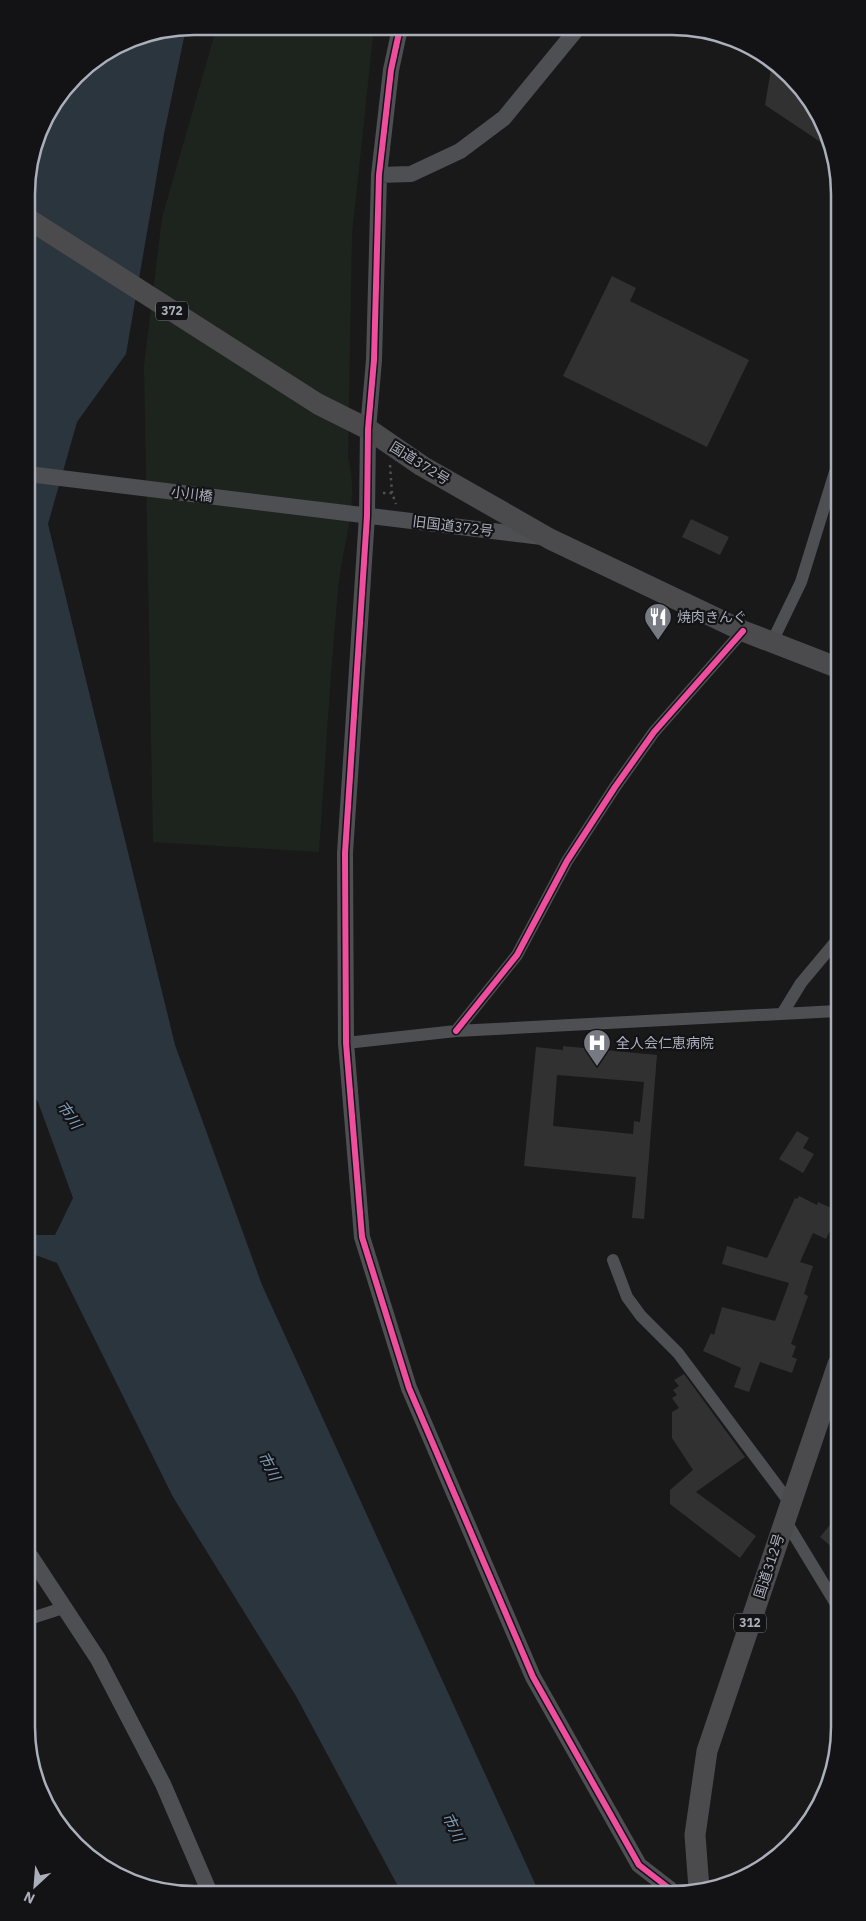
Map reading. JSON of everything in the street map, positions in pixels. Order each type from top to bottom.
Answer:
[{"type":"highway","name":"国道372号","points":[[35,223],[318,404],[368,429],[422,466],[550,539],[743,631],[831,665]]},
{"type":"highway","name":"国道312号","points":[[699,1884],[695,1835],[707,1751],[831,1384]]},
{"type":"street","points":[[398,35],[391,70],[379,175],[374,360],[362,515],[345,853],[346,1044],[362,1238],[409,1388],[533,1677],[639,1864],[666,1886]]},
{"type":"street","points":[[379,175],[411,174],[460,150],[504,118],[572,35]]},
{"type":"street","name":"小川橋","points":[[35,475],[362,515]]},
{"type":"street","points":[[772,642],[801,582],[831,492]]},
{"type":"street","name":"旧国道372号","points":[[362,515],[550,539]]},
{"type":"street","points":[[456,1031],[517,954],[567,861],[615,787],[654,732],[743,631]]},
{"type":"street","points":[[782,1014],[801,983],[831,947]]},
{"type":"street","points":[[346,1044],[456,1031],[831,1011]]},
{"type":"street","points":[[613,1260],[627,1297],[641,1316],[678,1353],[787,1511],[831,1595]]},
{"type":"street","points":[[35,1563],[98,1659],[163,1784],[207,1886]]},
{"type":"street","points":[[35,1617],[66,1608]]},
{"type":"path","points":[[390,462],[392,493],[396,504]]},
{"type":"path","points":[[383,493],[392,493]]},
{"type":"shaded area","points":[[214,35],[373,35],[352,234],[348,458],[351,474],[351,507],[338,590],[319,852],[153,842],[144,366],[162,218]]},
{"type":"water","name":"市川","points":[[184,35],[164,134],[126,354],[77,422],[48,524],[175,1045],[262,1285],[536,1886],[398,1886],[296,1696],[173,1497],[57,1263],[35,1255],[35,1235],[55,1235],[73,1198],[35,1098],[36,173],[40,153],[51,124],[68,97],[89,75],[115,56],[133,47],[153,40]]},
{"type":"building","points":[[771,70],[798,97],[810,115],[823,143],[765,105]]},
{"type":"building","points":[[612,276],[636,288],[630,301],[749,360],[707,447],[563,376]]},
{"type":"building","points":[[691,519],[729,537],[720,555],[682,537]]},
{"type":"building","points":[[563,1046],[657,1055],[644,1219],[632,1218],[636,1177],[524,1166],[536,1047],[563,1050]],"holes":[[[557,1075],[644,1082],[640,1122],[634,1121],[633,1134],[553,1126]]]},
{"type":"building","points":[[797,1131],[809,1138],[803,1148],[814,1154],[803,1173],[779,1159]]},
{"type":"building","points":[[799,1196],[817,1205],[818,1202],[831,1208],[831,1229],[826,1239],[813,1233],[800,1262],[813,1266],[804,1294],[808,1296],[791,1344],[796,1346],[792,1357],[797,1359],[792,1373],[760,1362],[749,1392],[734,1387],[741,1368],[703,1351],[711,1333],[714,1335],[722,1307],[775,1321],[789,1283],[722,1264],[727,1246],[767,1258],[795,1198],[797,1199]]},
{"type":"building","points":[[684,1374],[745,1457],[696,1492],[756,1536],[740,1558],[670,1504],[670,1490],[693,1470],[672,1438],[672,1412],[679,1408],[672,1398],[677,1395],[673,1390],[679,1386],[674,1380]]},
{"type":"building","points":[[831,1524],[831,1546],[820,1537]]},
{"type":"cycle path","points":[[398,35],[391,70],[379,175],[374,360],[368,429],[367,516],[345,853],[346,1043],[362,1237],[409,1388],[533,1677],[639,1865],[666,1886]]},
{"type":"cycle path","points":[[456,1031],[517,955],[567,861],[615,787],[654,732],[743,631]]},
{"type":"place","name":"焼肉きんぐ","points":[[658,641]]},
{"type":"place","name":"全人会仁恵病院","points":[[597,1067]]}]
